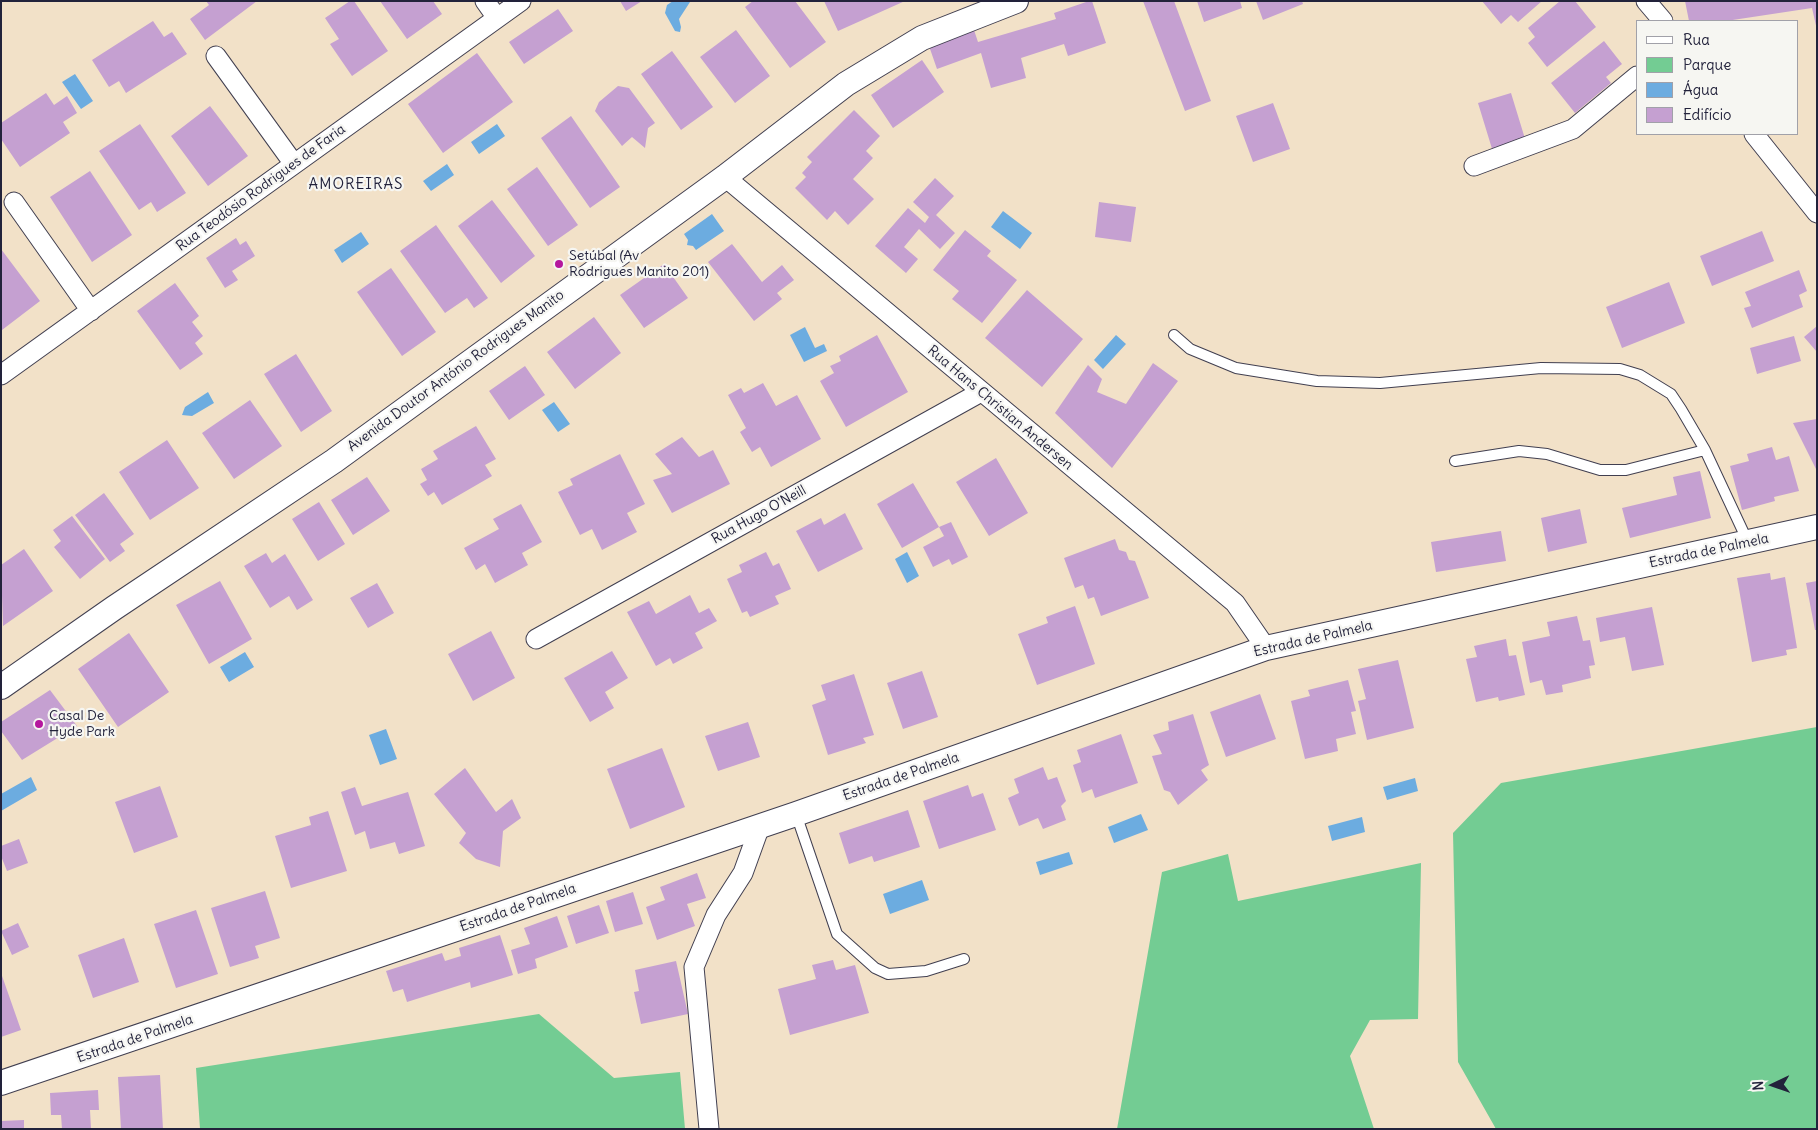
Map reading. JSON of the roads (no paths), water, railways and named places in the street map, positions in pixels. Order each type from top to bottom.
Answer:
[{"type":"street","points":[[485,1],[497,18]]},
{"type":"street","name":"Rua Teodósio Rodrigues de Faria","points":[[1,375],[522,1]]},
{"type":"street","name":"Avenida Doutor António Rodrigues Manito","points":[[1,687],[114,608],[334,461],[476,356],[725,177],[846,84],[922,38],[1016,1]]},
{"type":"street","points":[[1646,1],[1662,20]]},
{"type":"street","points":[[216,56],[294,164]]},
{"type":"street","points":[[1474,166],[1573,129],[1636,77]]},
{"type":"street","points":[[1755,135],[1817,213]]},
{"type":"street","name":"Rua Hans Christian Andersen","points":[[725,177],[1235,604],[1266,648]]},
{"type":"street","points":[[14,202],[91,311]]},
{"type":"street","name":"Rua Hugo O'Neill","points":[[536,639],[981,392]]},
{"type":"street","name":"Estrada de Palmela","points":[[1,1083],[796,814],[1266,648],[1817,527]]},
{"type":"street","points":[[709,1129],[694,967],[716,915],[743,873],[760,826]]},
{"type":"lane","points":[[1174,335],[1190,349],[1236,368],[1332,382],[1380,382],[1541,368],[1630,371],[1659,385],[1671,394],[1705,450],[1748,542]]},
{"type":"lane","points":[[1455,461],[1519,451],[1546,454],[1600,470],[1626,470],[1705,450]]},
{"type":"lane","points":[[796,814],[837,934],[875,968],[888,974],[926,971],[964,960]]},
{"type":"water","points":[[673,1],[690,2],[679,19],[680,32],[675,31],[665,13],[667,5]]},
{"type":"water","points":[[75,74],[93,101],[81,109],[62,82]]},
{"type":"water","points":[[497,124],[505,136],[479,154],[471,142]]},
{"type":"water","points":[[447,164],[454,175],[431,191],[423,181]]},
{"type":"water","points":[[1003,211],[1032,233],[1020,249],[991,227]]},
{"type":"water","points":[[712,214],[724,231],[696,250],[693,246],[687,245],[688,240],[684,234]]},
{"type":"water","points":[[361,232],[369,244],[342,263],[334,250]]},
{"type":"water","points":[[805,327],[815,348],[824,344],[827,351],[804,362],[790,335]]},
{"type":"water","points":[[1116,335],[1126,344],[1103,369],[1094,360]]},
{"type":"water","points":[[208,392],[214,403],[192,416],[182,415],[185,407]]},
{"type":"water","points":[[554,402],[570,424],[558,432],[542,410]]},
{"type":"water","points":[[907,552],[919,576],[907,583],[895,559]]},
{"type":"water","points":[[245,652],[254,667],[229,682],[220,667]]},
{"type":"water","points":[[386,729],[397,759],[380,765],[369,735]]},
{"type":"water","points":[[31,777],[37,790],[1,811],[1,794]]},
{"type":"water","points":[[1415,778],[1418,791],[1387,800],[1383,787]]},
{"type":"water","points":[[1141,814],[1148,830],[1114,843],[1108,827]]},
{"type":"water","points":[[1362,817],[1365,832],[1332,841],[1328,826]]},
{"type":"water","points":[[1069,852],[1073,864],[1040,875],[1036,862]]},
{"type":"water","points":[[922,880],[929,900],[890,914],[883,894]]},
{"type":"place","name":"Setúbal (Av Rodrigues Manito 201)","points":[[559,264]]},
{"type":"place","name":"Casal De Hyde Park","points":[[39,724]]},
{"type":"district","name":"AMOREIRAS","points":[[356,185]]}]
